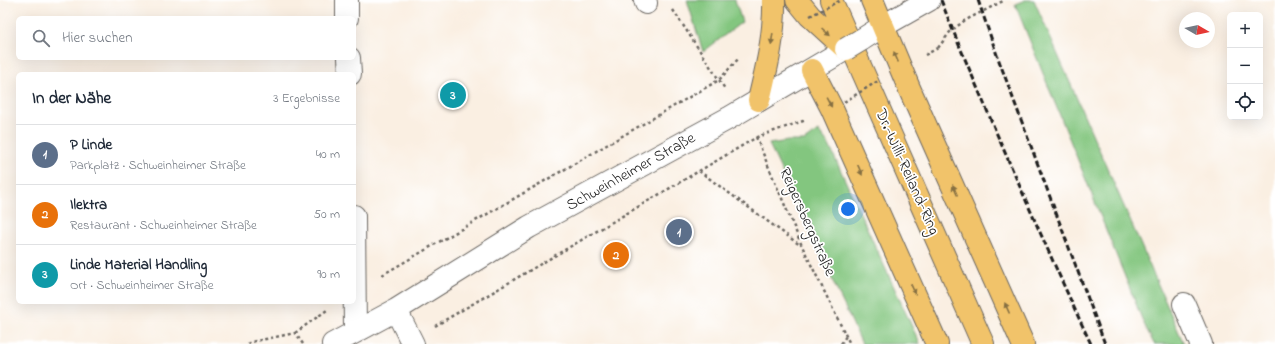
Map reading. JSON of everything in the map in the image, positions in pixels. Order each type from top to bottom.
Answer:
[{"type":"highway","points":[[759,100],[772,37],[774,0]]},
{"type":"highway","name":"Dr.-Willi-Reiland-Ring","points":[[831,0],[983,344]]},
{"type":"highway","points":[[872,0],[1023,344]]},
{"type":"highway","points":[[805,10],[853,45]]},
{"type":"highway","points":[[820,65],[937,344]]},
{"type":"street","points":[[347,0],[347,16]]},
{"type":"street","name":"Schweinheimer Straße","points":[[333,344],[396,310],[529,227],[741,111],[883,26],[925,3]]},
{"type":"street","points":[[349,60],[350,72]]},
{"type":"street","points":[[355,304],[355,332]]},
{"type":"street","points":[[1184,304],[1201,344]]},
{"type":"street","points":[[396,310],[412,342]]},
{"type":"path","points":[[805,10],[841,0]]},
{"type":"path","points":[[938,48],[950,32],[964,21],[1005,0]]},
{"type":"path","name":"Reigersbergstraße","points":[[672,7],[741,111],[756,137],[802,246],[850,344]]},
{"type":"path","points":[[380,276],[719,80]]},
{"type":"path","points":[[412,342],[756,137],[798,124],[838,105],[878,81]]},
{"type":"path","points":[[699,171],[802,246]]},
{"type":"path","points":[[247,344],[295,333],[332,306]]},
{"type":"path","points":[[295,333],[303,344]]},
{"type":"path","points":[[841,344],[846,335]]},
{"type":"green space","points":[[687,0],[735,0],[742,22],[703,52]]},
{"type":"green space","points":[[1025,0],[1034,0],[1184,344],[1154,344],[1144,324],[1015,4]]},
{"type":"green space","points":[[818,131],[829,145],[920,344],[862,344],[769,144],[788,141],[804,141]]},
{"type":"railway","points":[[941,0],[996,132],[1091,344]]},
{"type":"railway","points":[[978,0],[998,58],[1105,344]]},
{"type":"place","name":"Linde Material Handling","points":[[453,95]]},
{"type":"place","name":"P Linde","points":[[679,232]]},
{"type":"place","name":"Ilektra","points":[[616,255]]}]
